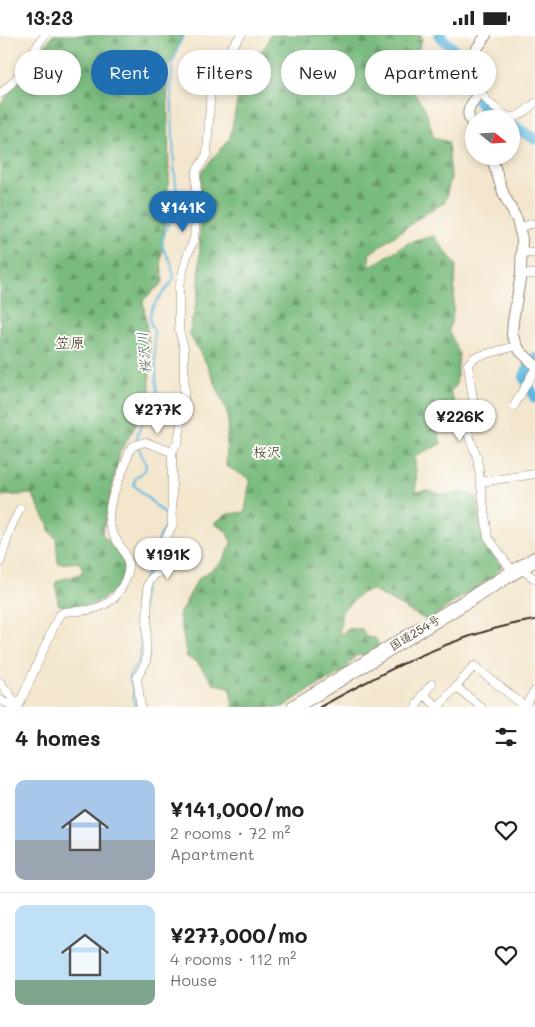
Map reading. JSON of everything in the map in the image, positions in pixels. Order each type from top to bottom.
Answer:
[{"type":"highway","name":"国道254号","points":[[294,707],[535,559]]},
{"type":"street","points":[[0,95],[10,86],[45,35]]},
{"type":"street","points":[[141,707],[137,678],[146,662],[148,586],[152,576],[165,569],[167,564],[168,559],[163,544],[171,530],[173,520],[171,494],[172,453],[178,442],[184,407],[184,348],[179,330],[179,287],[194,239],[196,172],[207,154],[211,86],[225,56],[241,35]]},
{"type":"street","points":[[476,50],[486,35]]},
{"type":"street","points":[[469,110],[476,95]]},
{"type":"street","points":[[482,95],[497,109],[511,116],[518,115],[535,103]]},
{"type":"street","points":[[493,165],[504,195],[520,227],[521,275],[512,328],[516,346],[535,365]]},
{"type":"street","points":[[520,227],[535,223]]},
{"type":"street","points":[[522,253],[535,253]]},
{"type":"street","points":[[521,275],[535,274]]},
{"type":"street","points":[[516,346],[472,358],[468,364],[473,400],[468,428],[477,457],[488,537],[517,570],[535,579]]},
{"type":"street","points":[[514,406],[535,369]]},
{"type":"street","points":[[17,707],[59,615],[65,611],[96,608],[109,602],[127,579],[130,566],[128,558],[111,531],[109,516],[113,495],[130,450],[137,444],[145,442],[172,453]]},
{"type":"street","points":[[481,482],[535,474]]},
{"type":"street","points":[[0,563],[11,527],[20,509]]},
{"type":"street","points":[[423,694],[438,707],[474,666],[526,707],[535,691]]},
{"type":"street","points":[[0,681],[17,707]]},
{"type":"street","points":[[416,707],[423,694],[432,684]]},
{"type":"street","points":[[456,687],[481,707]]},
{"type":"street","points":[[0,700],[17,707]]},
{"type":"green space","points":[[53,35],[184,35],[168,68],[168,50],[91,50],[91,95],[167,95],[169,179],[161,262],[163,282],[143,300],[149,344],[150,392],[137,423],[120,452],[102,534],[121,557],[124,566],[123,574],[110,593],[96,603],[81,608],[58,604],[56,582],[80,574],[83,571],[80,563],[58,563],[56,539],[49,530],[48,524],[32,494],[0,496],[0,105],[15,85],[15,95],[81,95],[81,50],[42,50]]},
{"type":"green space","points":[[270,35],[421,35],[422,39],[418,50],[365,50],[365,95],[416,95],[425,108],[434,138],[448,142],[451,177],[445,202],[369,254],[370,267],[408,243],[434,236],[456,265],[453,312],[449,331],[459,354],[456,386],[450,391],[460,416],[454,425],[437,425],[441,444],[414,456],[416,492],[427,490],[443,495],[465,492],[477,498],[483,540],[502,566],[491,578],[428,621],[372,590],[361,593],[342,611],[339,635],[349,629],[362,629],[366,637],[375,638],[379,646],[372,653],[355,656],[346,670],[310,689],[283,707],[233,707],[230,687],[214,684],[197,662],[187,657],[179,615],[198,579],[221,563],[232,544],[226,531],[214,523],[228,514],[245,512],[250,479],[226,466],[228,415],[209,368],[189,334],[199,289],[201,172],[230,138],[238,95],[271,95],[271,50],[262,50]]},
{"type":"waterway","name":"桜沢川","points":[[137,441],[138,432],[157,396],[154,331],[150,323],[150,316],[155,303],[174,279],[171,262],[163,248],[162,242],[177,192],[174,166],[171,82],[173,63],[182,35]]},
{"type":"waterway","points":[[439,35],[465,58],[472,93],[487,110]]},
{"type":"waterway","points":[[470,50],[480,35]]},
{"type":"waterway","points":[[520,130],[535,139]]},
{"type":"waterway","points":[[535,358],[524,378],[535,398]]},
{"type":"waterway","name":"桜沢川","points":[[135,707],[132,685],[129,678],[140,657],[144,579],[147,573],[160,563],[158,543],[167,520],[167,516],[134,485],[135,479],[145,470],[146,466],[138,446]]},
{"type":"railway","points":[[320,707],[397,666],[451,643],[478,633],[535,620]]},
{"type":"district","name":"笠原","points":[[70,343]]},
{"type":"district","name":"桜沢","points":[[267,452]]}]
